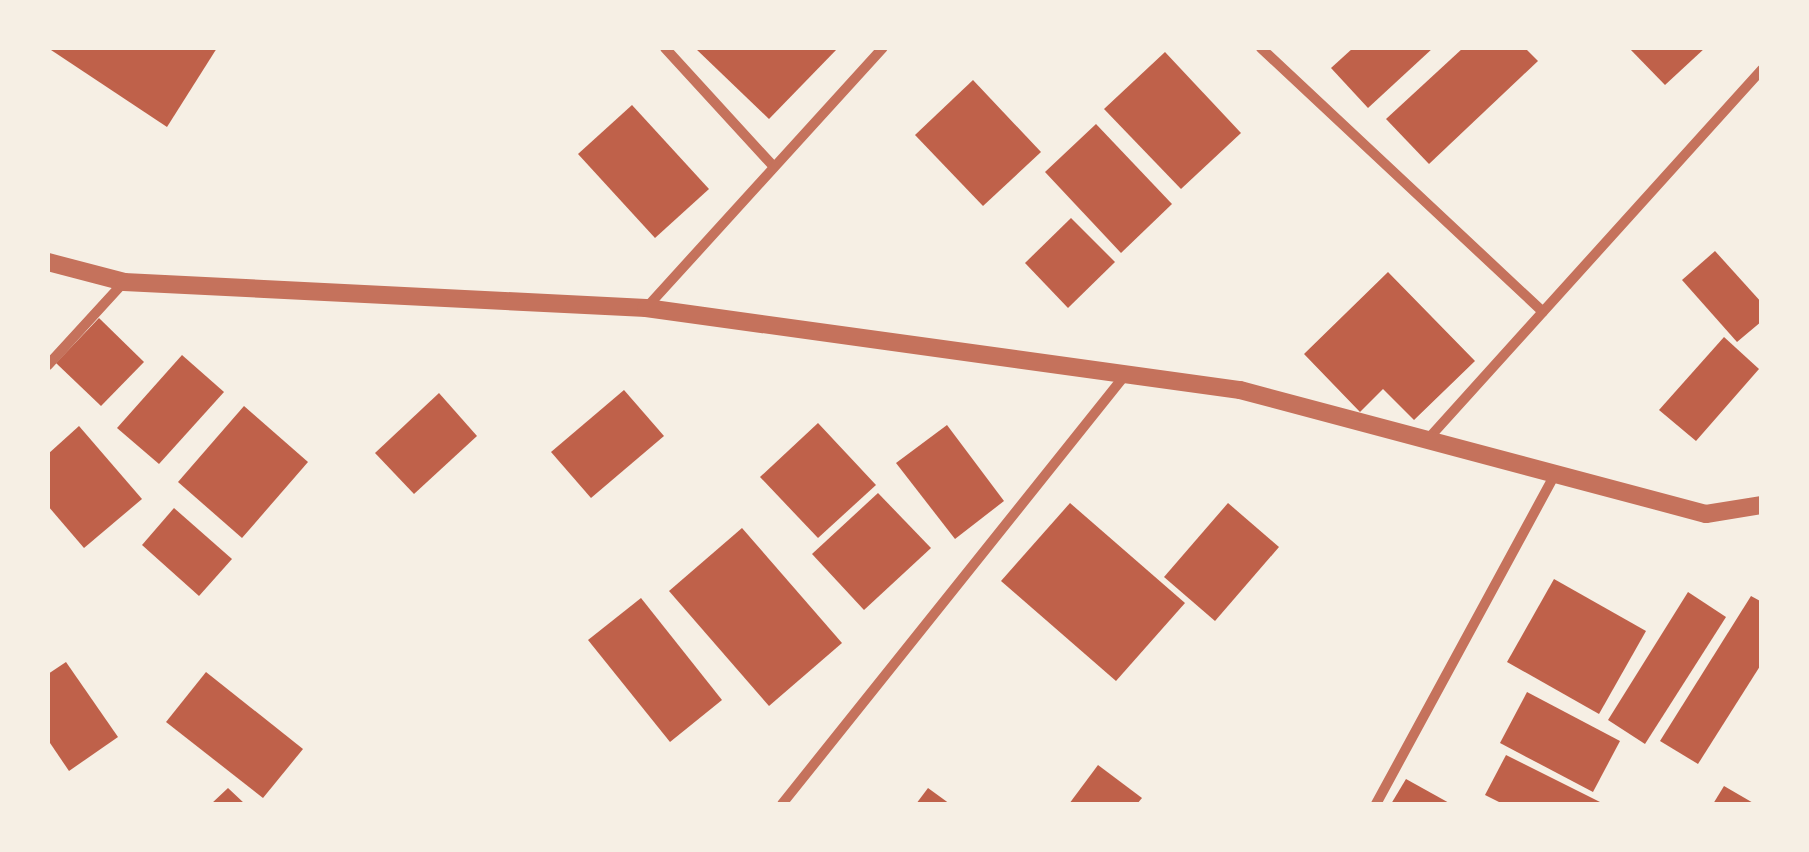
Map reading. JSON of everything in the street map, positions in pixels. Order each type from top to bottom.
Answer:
[{"type":"street","points":[[665,48],[774,167]]},
{"type":"street","points":[[646,308],[884,48]]},
{"type":"street","points":[[1261,48],[1542,312]]},
{"type":"street","points":[[1427,440],[1762,70]]},
{"type":"street","points":[[48,262],[124,282],[646,308],[1240,390],[1706,514],[1762,505]]},
{"type":"street","points":[[48,365],[124,282]]},
{"type":"street","points":[[782,804],[1126,374]]},
{"type":"street","points":[[1376,804],[1555,475]]},
{"type":"building","points":[[48,48],[217,48],[167,127]]},
{"type":"building","points":[[695,48],[838,48],[769,119]]},
{"type":"building","points":[[1353,48],[1433,48],[1368,108],[1331,68]]},
{"type":"building","points":[[1463,48],[1525,48],[1538,61],[1429,164],[1386,119]]},
{"type":"building","points":[[1629,48],[1705,48],[1665,85]]},
{"type":"building","points":[[1165,52],[1241,133],[1181,189],[1104,109]]},
{"type":"building","points":[[973,80],[1041,152],[983,206],[915,135]]},
{"type":"building","points":[[632,105],[709,189],[655,238],[578,154]]},
{"type":"building","points":[[1096,124],[1172,204],[1121,253],[1045,172]]},
{"type":"building","points":[[1071,218],[1115,262],[1068,308],[1025,263]]},
{"type":"building","points":[[1715,251],[1762,303],[1762,321],[1737,342],[1682,280]]},
{"type":"building","points":[[1388,272],[1475,361],[1414,420],[1383,389],[1360,412],[1304,354]]},
{"type":"building","points":[[99,318],[144,362],[101,406],[56,363]]},
{"type":"building","points":[[1724,337],[1759,369],[1696,441],[1659,410]]},
{"type":"building","points":[[182,355],[224,392],[159,464],[117,428]]},
{"type":"building","points":[[624,390],[664,436],[591,498],[551,452]]},
{"type":"building","points":[[439,393],[477,436],[414,494],[375,453]]},
{"type":"building","points":[[244,406],[308,462],[242,538],[178,482]]},
{"type":"building","points":[[818,423],[876,485],[818,538],[760,477]]},
{"type":"building","points":[[947,425],[1004,501],[955,539],[896,463]]},
{"type":"building","points":[[79,426],[142,499],[84,548],[48,506],[48,454]]},
{"type":"building","points":[[878,493],[931,548],[864,610],[812,554]]},
{"type":"building","points":[[1070,503],[1185,603],[1116,681],[1001,581]]},
{"type":"building","points":[[1228,503],[1279,547],[1215,621],[1164,577]]},
{"type":"building","points":[[174,508],[232,559],[199,596],[142,545]]},
{"type":"building","points":[[742,528],[842,643],[769,706],[669,591]]},
{"type":"building","points":[[1554,579],[1646,631],[1599,714],[1507,662]]},
{"type":"building","points":[[1688,592],[1726,617],[1645,744],[1608,720]]},
{"type":"building","points":[[1751,596],[1762,602],[1762,663],[1698,764],[1660,741]]},
{"type":"building","points":[[641,598],[722,700],[670,742],[588,640]]},
{"type":"building","points":[[66,662],[118,737],[69,771],[48,740],[48,674]]},
{"type":"building","points":[[206,672],[303,749],[263,798],[166,722]]},
{"type":"building","points":[[1527,692],[1620,741],[1593,792],[1500,743]]},
{"type":"building","points":[[1506,755],[1604,804],[1503,804],[1485,795]]},
{"type":"building","points":[[1098,765],[1142,798],[1137,804],[1069,804]]},
{"type":"building","points":[[1406,779],[1451,804],[1391,804]]},
{"type":"building","points":[[1724,786],[1755,804],[1713,804]]},
{"type":"building","points":[[228,788],[245,804],[211,804]]},
{"type":"building","points":[[928,788],[950,804],[916,804]]}]
